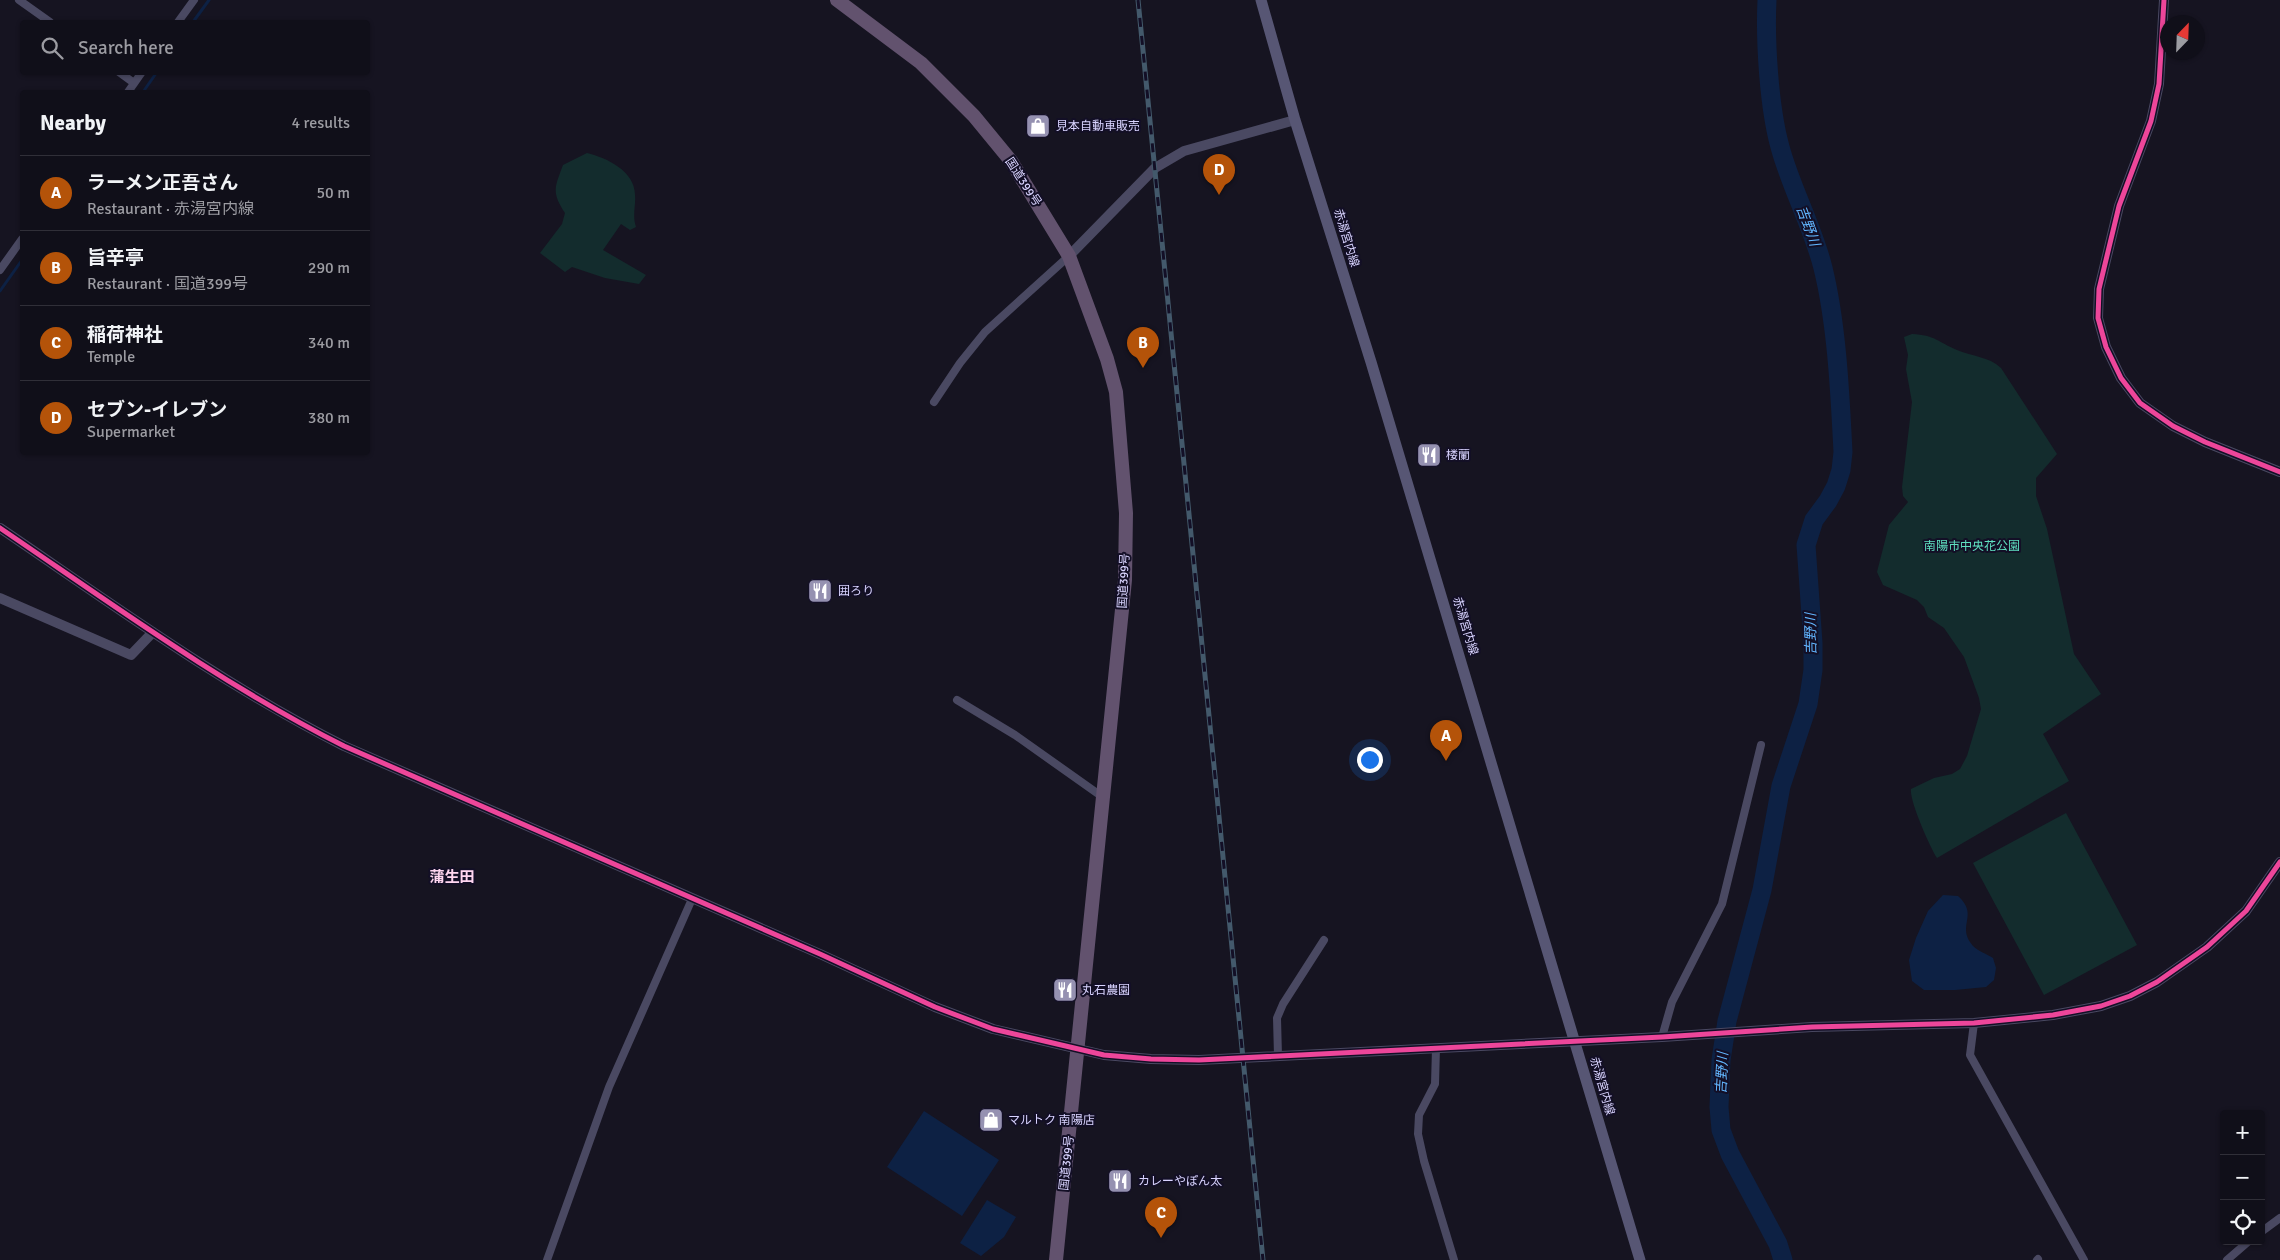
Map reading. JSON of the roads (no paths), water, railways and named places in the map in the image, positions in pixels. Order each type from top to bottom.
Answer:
[{"type":"highway","name":"国道399号","points":[[837,0],[921,62],[974,116],[1011,161],[1069,256],[1107,358],[1116,392],[1125,493],[1125,580],[1056,1260]]},
{"type":"main road","name":"赤湯宮内線","points":[[1261,0],[1295,120],[1371,362],[1640,1260]]},
{"type":"street","points":[[19,0],[47,20]]},
{"type":"street","points":[[179,20],[194,0]]},
{"type":"street","points":[[2164,0],[2157,93],[2151,121],[2119,206],[2099,290],[2098,318],[2106,347],[2121,378],[2140,403],[2173,426],[2205,442],[2280,472]]},
{"type":"street","points":[[123,75],[134,83]]},
{"type":"street","points":[[129,90],[140,75]]},
{"type":"street","points":[[934,402],[960,363],[985,332],[1069,256],[1155,168],[1184,151],[1295,120]]},
{"type":"street","points":[[0,270],[20,242]]},
{"type":"street","points":[[0,528],[153,632],[292,720],[344,746],[820,954],[934,1007],[993,1028],[1078,1050],[1151,1060],[1198,1060],[1812,1028],[1974,1023],[2053,1015],[2101,1006],[2130,996],[2148,987],[2207,947],[2246,911],[2280,862]]},
{"type":"street","points":[[0,598],[131,655],[153,632]]},
{"type":"street","points":[[957,700],[1015,736],[1104,798]]},
{"type":"street","points":[[1662,1037],[1672,1002],[1722,904],[1761,744]]},
{"type":"street","points":[[547,1260],[609,1087],[692,899]]},
{"type":"street","points":[[1278,1056],[1278,1018],[1283,1004],[1324,940]]},
{"type":"street","points":[[1974,1023],[1970,1055],[2084,1260]]},
{"type":"street","points":[[1436,1048],[1436,1084],[1419,1115],[1418,1134],[1424,1161],[1454,1260]]},
{"type":"street","points":[[2265,1229],[2280,1218]]},
{"type":"street","points":[[2227,1260],[2245,1245]]},
{"type":"water","points":[[1943,895],[1958,896],[1964,903],[1968,915],[1966,932],[1968,939],[1975,948],[1993,958],[1996,968],[1994,980],[1986,987],[1924,990],[1912,981],[1909,960],[1916,938],[1928,911]]},
{"type":"water","points":[[924,1111],[999,1160],[962,1216],[887,1167]]},
{"type":"water","points":[[987,1200],[1016,1217],[1004,1237],[981,1256],[960,1243]]},
{"type":"waterway","points":[[194,20],[209,0]]},
{"type":"waterway","name":"吉野川","points":[[1767,0],[1767,54],[1776,131],[1790,177],[1819,253],[1828,290],[1837,360],[1843,452],[1841,470],[1836,486],[1814,520],[1806,545],[1813,643],[1813,670],[1808,704],[1781,786],[1762,890],[1727,1021],[1721,1060],[1719,1107],[1721,1130],[1730,1154],[1778,1244],[1783,1260]]},
{"type":"waterway","points":[[144,90],[155,75]]},
{"type":"waterway","points":[[0,291],[20,263]]},
{"type":"railway","points":[[1138,0],[1263,1260]]},
{"type":"place","name":"見本自動車販売","points":[[1038,126]]},
{"type":"place","name":"セブン-イレブン","points":[[1219,195]]},
{"type":"place","name":"旨辛亭","points":[[1143,368]]},
{"type":"place","name":"楼蘭","points":[[1429,455]]},
{"type":"place","name":"囲ろり","points":[[820,591]]},
{"type":"place","name":"ラーメン正吾さん","points":[[1446,761]]},
{"type":"place","name":"丸石農園","points":[[1065,990]]},
{"type":"place","name":"マルトク 南陽店","points":[[991,1120]]},
{"type":"place","name":"カレーやぽん太","points":[[1120,1181]]},
{"type":"place","name":"稲荷神社","points":[[1161,1238]]},
{"type":"district","name":"蒲生田","points":[[452,877]]},
{"type":"park label","name":"南陽市中央花公園","points":[[1972,546]]}]
